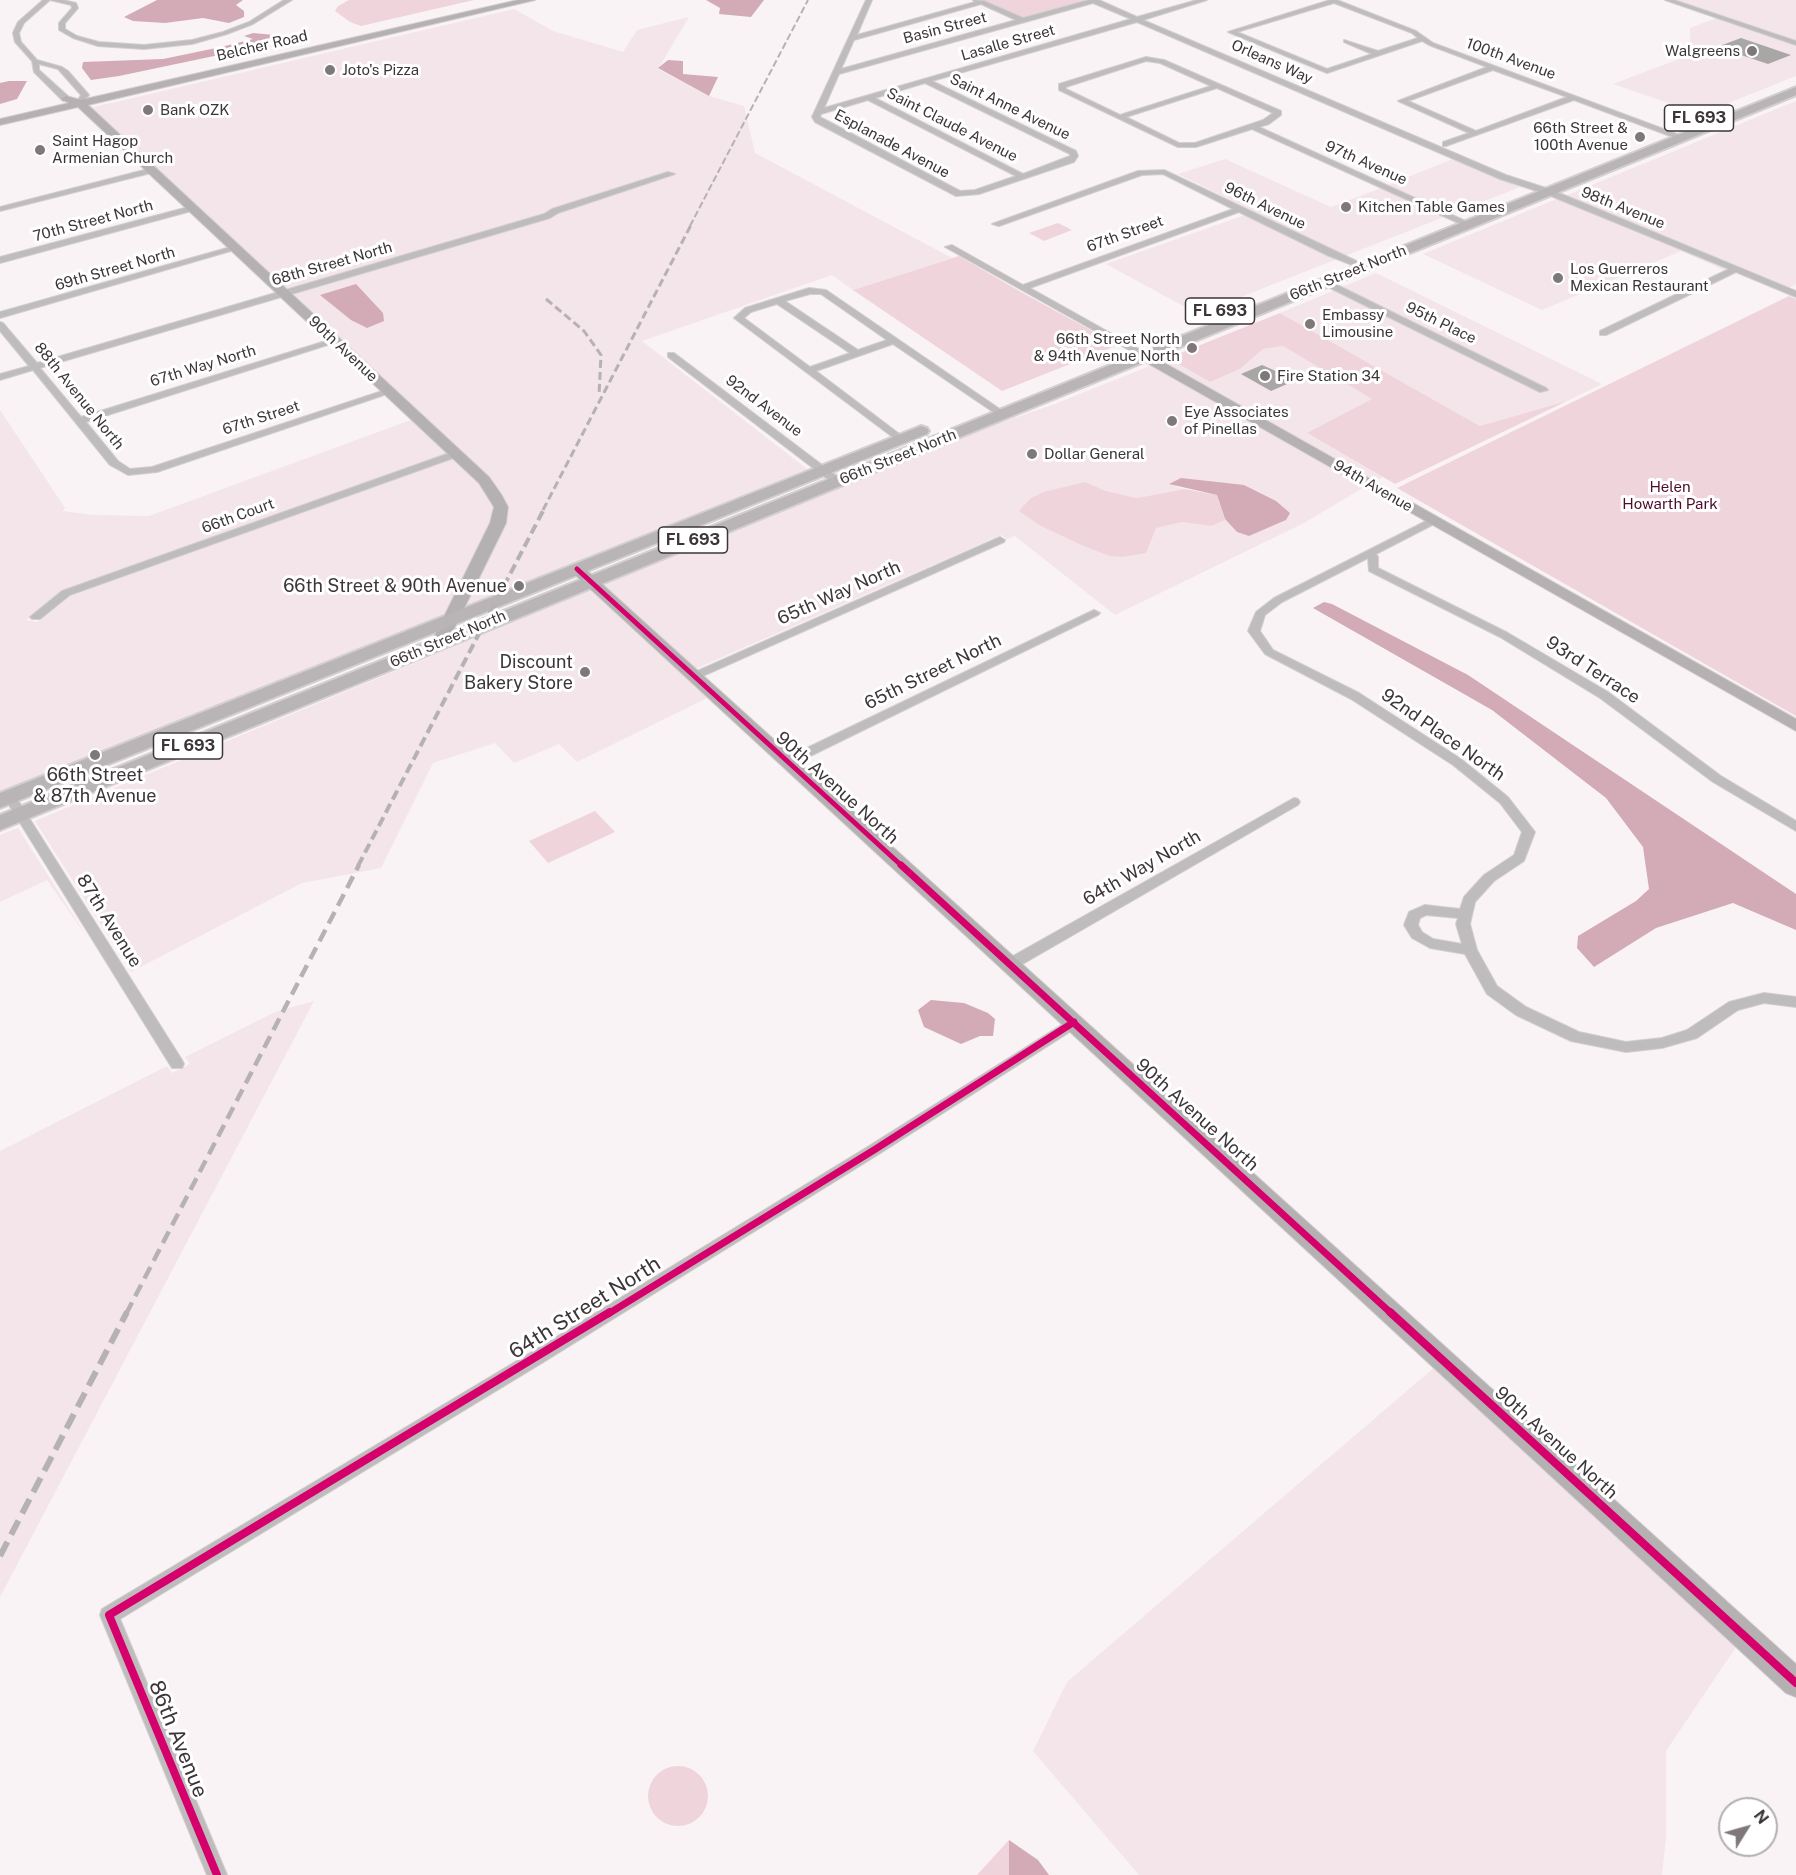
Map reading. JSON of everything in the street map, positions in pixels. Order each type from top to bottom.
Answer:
[{"type":"main road","name":"66th Street North","points":[[0,823],[10,804],[439,643],[823,470],[1796,79]]},
{"type":"main road","name":"66th Street North","points":[[221,723],[449,619],[584,576],[838,482],[1796,91]]},
{"type":"street","points":[[47,0],[21,22],[16,33],[22,50],[34,61],[60,68],[69,79],[77,99]]},
{"type":"street","points":[[53,0],[74,4],[75,8],[62,23],[62,30],[75,37],[98,44],[144,47],[192,42],[225,33],[251,23],[289,0]]},
{"type":"street","name":"Belcher Road","points":[[0,122],[77,99],[499,0]]},
{"type":"street","name":"Belcher Road","points":[[0,114],[530,0]]},
{"type":"street","name":"Orleans Way","points":[[1095,0],[1442,147]]},
{"type":"street","name":"Basin Street","points":[[836,73],[1095,0]]},
{"type":"street","name":"Lasalle Street","points":[[819,112],[1204,0]]},
{"type":"street","points":[[1668,0],[1796,43]]},
{"type":"street","points":[[853,38],[979,1],[1023,21]]},
{"type":"street","points":[[1334,1],[1231,32],[1327,72],[1425,38]]},
{"type":"street","name":"100th Avenue","points":[[1334,1],[1425,38],[1431,44],[1681,137]]},
{"type":"street","name":"Esplanade Avenue","points":[[871,2],[836,73],[819,112],[818,120],[953,193],[976,192],[1022,176]]},
{"type":"street","points":[[1346,40],[1379,54]]},
{"type":"street","points":[[1146,59],[1154,59],[1217,86],[1278,113],[1275,117],[1253,127],[1187,146],[1178,145],[1064,90],[1062,86],[1146,59]]},
{"type":"street","points":[[34,61],[36,71],[49,83],[77,99]]},
{"type":"street","points":[[1475,133],[1402,101],[1494,67]]},
{"type":"street","points":[[49,83],[69,79]]},
{"type":"street","name":"Saint Anne Avenue","points":[[926,81],[1073,153],[1071,160],[1022,176]]},
{"type":"street","points":[[1120,117],[1217,86]]},
{"type":"street","points":[[1442,147],[1575,97]]},
{"type":"street","name":"Saint Claude Avenue","points":[[869,98],[1022,176]]},
{"type":"street","name":"90th Avenue","points":[[77,99],[484,480],[501,507],[498,523],[439,643]]},
{"type":"street","name":"97th Avenue","points":[[1253,127],[1468,224]]},
{"type":"street","name":"98th Avenue","points":[[1442,147],[1528,187],[1549,192],[1796,294]]},
{"type":"street","points":[[0,209],[152,170]]},
{"type":"street","name":"96th Avenue","points":[[996,224],[1141,174],[1156,171],[1173,174],[1239,209],[1363,266]]},
{"type":"street","name":"68th Street North","points":[[0,377],[546,216],[555,211],[670,174]]},
{"type":"street","name":"70th Street North","points":[[0,260],[192,208]]},
{"type":"street","name":"67th Street","points":[[1022,288],[1239,209]]},
{"type":"street","name":"94th Avenue","points":[[949,247],[1796,726]]},
{"type":"street","name":"69th Street North","points":[[0,315],[237,248]]},
{"type":"street","points":[[1603,333],[1736,269]]},
{"type":"street","name":"95th Place","points":[[1326,282],[1543,390]]},
{"type":"street","points":[[901,439],[738,318],[748,310],[809,291],[823,292],[1002,414]]},
{"type":"street","points":[[778,301],[857,354]]},
{"type":"street","name":"88th Avenue North","points":[[0,325],[120,469],[142,472]]},
{"type":"street","name":"67th Way North","points":[[80,421],[335,340]]},
{"type":"street","points":[[808,371],[895,340]]},
{"type":"street","name":"92nd Avenue","points":[[671,355],[838,482]]},
{"type":"street","name":"67th Street","points":[[142,472],[388,392]]},
{"type":"street","name":"66th Court","points":[[36,617],[66,593],[455,454]]},
{"type":"street","name":"92nd Place North","points":[[1434,520],[1370,555],[1278,600],[1260,614],[1254,631],[1269,652],[1355,696],[1457,762],[1504,800],[1529,832],[1518,858],[1489,878],[1469,900],[1465,914]]},
{"type":"street","name":"65th Way North","points":[[692,675],[1000,540]]},
{"type":"street","name":"93rd Terrace","points":[[1370,555],[1373,557],[1373,569],[1504,635],[1604,694],[1717,779],[1796,827]]},
{"type":"street","name":"90th Avenue North","points":[[584,576],[1796,1683]]},
{"type":"street","name":"65th Street North","points":[[788,762],[1094,613]]},
{"type":"street","name":"64th Way North","points":[[1008,965],[1294,802]]},
{"type":"street","name":"87th Avenue","points":[[10,804],[177,1064]]},
{"type":"street","points":[[1470,950],[1430,943],[1417,935],[1411,925],[1414,915],[1425,910],[1465,914],[1463,924],[1470,950],[1492,990],[1521,1011],[1576,1037],[1626,1047],[1662,1043],[1692,1034],[1734,1006],[1764,998],[1796,1002]]},
{"type":"street","name":"64th Street North","points":[[109,1615],[864,1156],[1074,1022]]},
{"type":"street","name":"86th Avenue","points":[[109,1615],[217,1875]]},
{"type":"shaded area","points":[[157,0],[243,0],[236,5],[244,11],[244,17],[229,23],[203,18],[165,23],[133,21],[124,17]]},
{"type":"shaded area","points":[[706,0],[764,0],[751,17],[719,14],[720,8]]},
{"type":"shaded area","points":[[1673,0],[1796,0],[1796,41]]},
{"type":"shaded area","points":[[514,9],[553,31],[623,52],[637,30],[689,17],[658,69],[709,96],[744,106],[755,153],[952,258],[853,290],[832,275],[642,341],[807,469],[462,607],[507,507],[501,492],[490,478],[291,293],[677,174],[672,172],[553,209],[543,215],[287,289],[90,108]]},
{"type":"shaded area","points":[[1717,18],[1796,45],[1796,76],[1701,114],[1613,84],[1690,55],[1690,28]]},
{"type":"shaded area","points":[[253,33],[274,35],[238,51],[119,76],[91,80],[82,68],[83,62],[163,59],[253,39],[244,36]]},
{"type":"shaded area","points":[[668,60],[683,61],[683,74],[718,77],[709,96],[658,68]]},
{"type":"shaded area","points":[[27,81],[17,99],[0,104],[0,83]]},
{"type":"shaded area","points":[[1796,101],[1796,284],[1789,288],[1565,196]]},
{"type":"shaded area","points":[[1225,159],[1331,207],[1381,188],[1444,217],[1345,256],[1178,174]]},
{"type":"shaded area","points":[[1453,159],[1520,187],[1452,214],[1388,185]]},
{"type":"shaded area","points":[[1559,198],[1728,268],[1724,270],[1681,251],[1542,310],[1423,254]]},
{"type":"shaded area","points":[[1245,215],[1337,259],[1198,314],[1106,264]]},
{"type":"shaded area","points":[[1376,273],[1602,384],[1567,401],[1480,426],[1280,313]]},
{"type":"shaded area","points":[[356,284],[383,313],[384,321],[367,328],[351,320],[320,295]]},
{"type":"shaded area","points":[[1283,346],[1372,399],[1308,434],[1383,477],[1375,481],[1161,361],[1168,358],[1210,382],[1240,369],[1263,349]]},
{"type":"shaded area","points":[[1152,365],[1366,486],[1304,523],[1115,615],[1015,536],[1007,539],[1001,535],[695,669],[603,585],[964,435],[1055,404]],"holes":[[[1085,482],[1106,491],[1137,498],[1185,489],[1173,486],[1244,485],[1286,520],[1249,536],[1237,532],[1225,519],[1211,526],[1182,522],[1155,528],[1146,552]]]},
{"type":"shaded area","points":[[0,410],[65,508],[63,511],[93,515],[149,516],[411,420],[447,454],[64,590],[26,620],[37,622],[71,596],[452,459],[478,482],[488,495],[494,509],[491,523],[444,614],[0,792]]},
{"type":"shaded area","points":[[1181,478],[1244,485],[1276,501],[1290,513],[1286,520],[1249,536],[1237,532],[1225,519],[1217,495],[1169,484]]},
{"type":"shaded area","points":[[590,590],[707,698],[577,762],[559,744],[514,763],[495,743],[433,763],[381,868],[302,883],[131,972],[35,821]]},
{"type":"shaded area","points":[[1324,602],[1332,604],[1468,675],[1796,894],[1796,930],[1733,903],[1656,928],[1594,967],[1577,948],[1578,936],[1636,901],[1649,889],[1643,847],[1606,798],[1492,710],[1313,608]]},
{"type":"shaded area","points":[[18,828],[87,937],[47,880],[0,902],[0,835]]},
{"type":"shaded area","points":[[931,1000],[964,1003],[988,1013],[995,1019],[993,1036],[980,1036],[961,1044],[924,1027],[918,1010]]},
{"type":"shaded area","points":[[314,1001],[0,1597],[0,1151],[167,1066],[172,1073],[190,1064],[185,1057],[275,1012]]},
{"type":"shaded area","points":[[1436,1366],[1738,1644],[1666,1751],[1666,1837],[1662,1875],[1139,1875],[1033,1751],[1067,1682]]},
{"type":"shaded area","points":[[1009,1840],[1038,1860],[1049,1875],[1009,1875]]},
{"type":"green space","points":[[349,0],[474,0],[361,26],[350,22],[335,11],[338,6]]},
{"type":"green space","points":[[972,0],[1099,0],[1021,22]]},
{"type":"green space","points":[[1058,223],[1072,230],[1044,241],[1029,233]]},
{"type":"green space","points":[[959,256],[1118,345],[1002,391],[853,290]]},
{"type":"green space","name":"Helen Howarth Park","points":[[1789,296],[1796,299],[1796,716],[1397,488]]},
{"type":"green space","points":[[1280,313],[1480,426],[1567,401],[1395,484],[1307,433],[1372,399],[1283,346],[1263,349],[1240,369],[1210,382],[1168,358]]},
{"type":"green space","points":[[1085,482],[1106,491],[1137,498],[1185,489],[1217,495],[1225,520],[1211,526],[1182,522],[1156,528],[1146,553],[1122,557],[1110,556],[1086,547],[1041,526],[1019,511],[1031,498],[1044,492]]},
{"type":"green space","points":[[595,811],[615,832],[548,863],[529,841]]},
{"type":"green space","points":[[678,1766],[695,1771],[703,1779],[708,1796],[703,1813],[695,1821],[678,1826],[661,1821],[653,1813],[648,1796],[653,1779],[661,1771]]},
{"type":"green space","points":[[1009,1840],[1009,1875],[977,1875]]},
{"type":"building","name":"Walgreens","points":[[1741,38],[1791,55],[1768,64],[1717,47]]},
{"type":"building","name":"Fire Station 34","points":[[1262,365],[1294,381],[1271,391],[1241,374]]},
{"type":"railway","points":[[690,226],[808,0]]},
{"type":"railway","points":[[543,510],[691,225]]},
{"type":"railway","points":[[546,299],[584,331],[601,355],[599,395]]},
{"type":"railway","points":[[358,866],[544,509]]},
{"type":"railway","points":[[126,1314],[359,865]]},
{"type":"railway","points":[[0,1556],[127,1312]]},
{"type":"cycle path","points":[[577,569],[1796,1683]]},
{"type":"cycle path","points":[[217,1875],[109,1615],[536,1358],[874,1150],[1074,1022]]},
{"type":"place","name":"Walgreens","points":[[1752,51]]},
{"type":"place","name":"Joto's Pizza","points":[[330,70]]},
{"type":"place","name":"Bank OZK","points":[[148,110]]},
{"type":"place","name":"66th Street & 100th Avenue","points":[[1640,137]]},
{"type":"place","name":"Saint Hagop Armenian Church","points":[[40,150]]},
{"type":"place","name":"Kitchen Table Games","points":[[1346,207]]},
{"type":"place","name":"Los Guerreros Mexican Restaurant","points":[[1558,278]]},
{"type":"place","name":"Embassy Limousine","points":[[1310,324]]},
{"type":"place","name":"66th Street North & 94th Avenue North","points":[[1192,348]]},
{"type":"place","name":"Fire Station 34","points":[[1265,376]]},
{"type":"place","name":"Eye Associates of Pinellas","points":[[1172,421]]},
{"type":"place","name":"Dollar General","points":[[1032,454]]},
{"type":"place","name":"66th Street & 90th Avenue","points":[[519,586]]},
{"type":"place","name":"Discount Bakery Store","points":[[585,672]]},
{"type":"place","name":"66th Street & 87th Avenue","points":[[95,755]]}]
